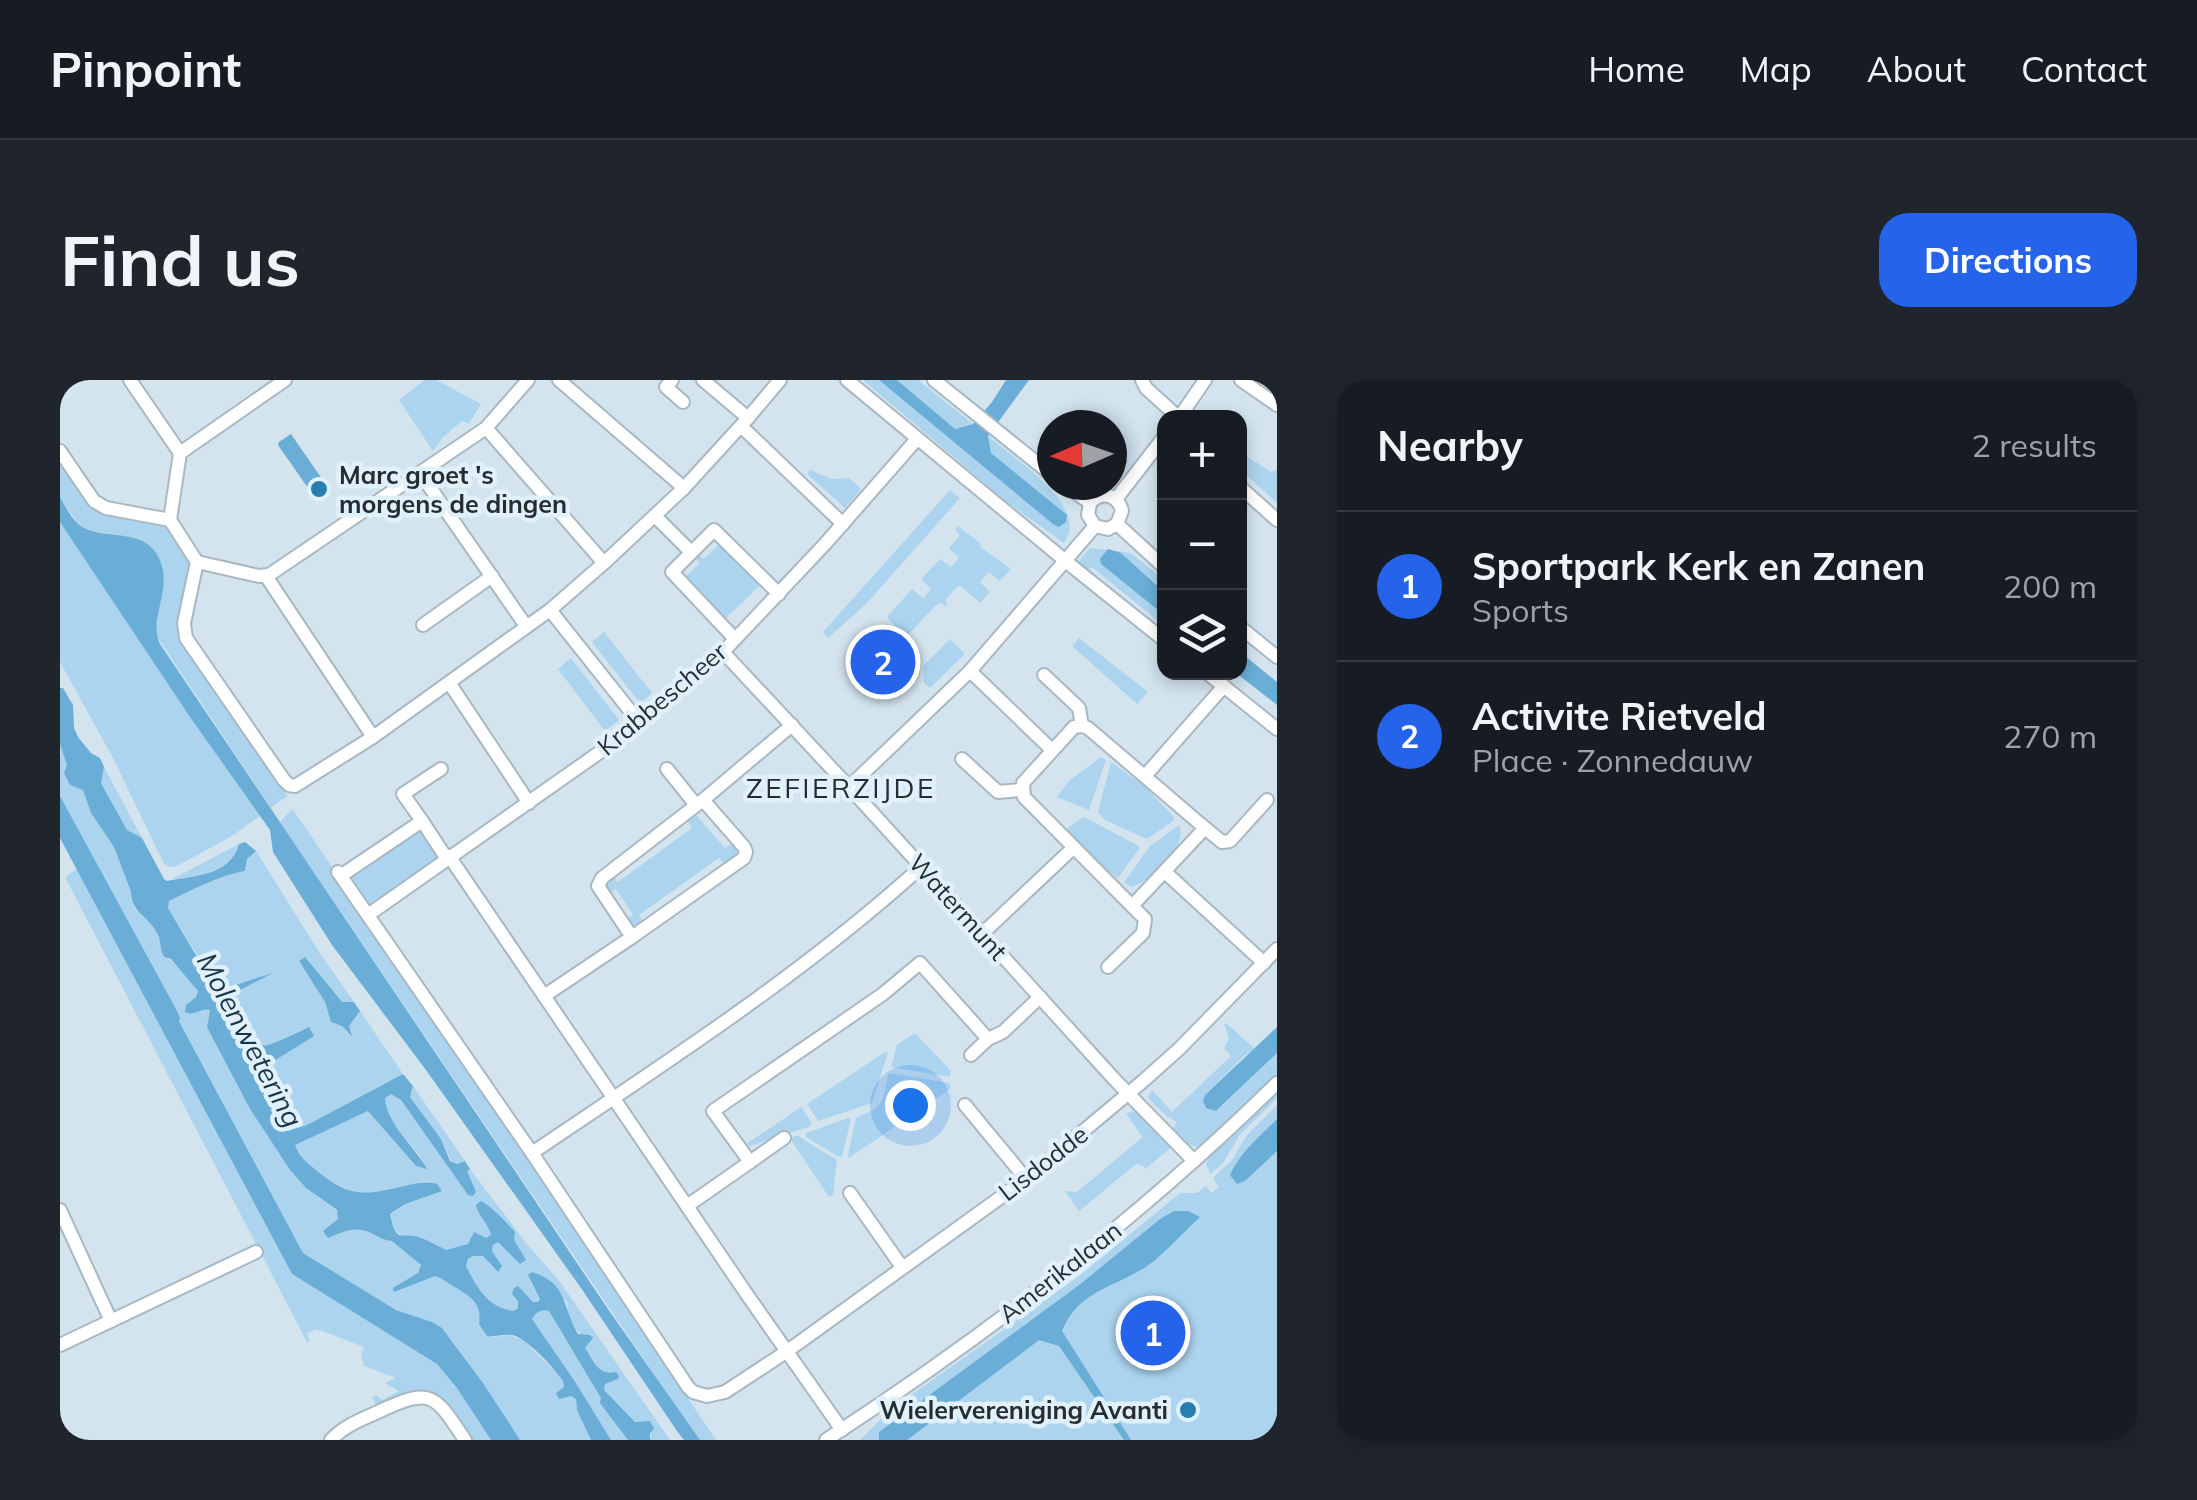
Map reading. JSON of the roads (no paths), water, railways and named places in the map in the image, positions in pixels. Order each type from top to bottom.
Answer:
[{"type":"street","points":[[130,380],[180,453],[170,520],[197,562],[184,623],[186,638],[282,776],[295,786],[374,737],[550,610],[684,488],[780,380]]},
{"type":"street","points":[[180,453],[285,380]]},
{"type":"street","points":[[266,576],[486,428],[528,380]]},
{"type":"street","points":[[560,380],[684,488]]},
{"type":"street","points":[[672,380],[666,386],[683,402]]},
{"type":"street","points":[[703,380],[843,524]]},
{"type":"street","points":[[848,380],[1157,634]]},
{"type":"street","points":[[934,380],[1037,464]]},
{"type":"street","points":[[950,392],[959,380]]},
{"type":"street","points":[[1142,380],[1170,410]]},
{"type":"street","points":[[1184,410],[1205,380]]},
{"type":"street","points":[[1241,380],[1277,405]]},
{"type":"street","points":[[486,428],[604,563]]},
{"type":"street","name":"Krabbescheer","points":[[368,915],[639,722],[722,652],[917,439]]},
{"type":"street","points":[[1127,485],[1157,446]]},
{"type":"street","points":[[60,451],[94,501],[106,508],[170,520]]},
{"type":"street","points":[[420,473],[526,626]]},
{"type":"street","points":[[1247,493],[1277,520]]},
{"type":"street","points":[[1086,500],[1090,503]]},
{"type":"street","points":[[1094,500],[1088,515],[1094,526],[1104,529],[1117,524],[1122,511],[1116,500]]},
{"type":"street","points":[[655,516],[691,552]]},
{"type":"street","points":[[1117,524],[1157,561]]},
{"type":"street","points":[[849,787],[970,671],[1094,526]]},
{"type":"street","points":[[735,639],[672,572],[691,552],[714,530],[779,594]]},
{"type":"street","points":[[197,562],[266,576],[374,737]]},
{"type":"street","points":[[422,625],[492,576]]},
{"type":"street","points":[[550,610],[639,722]]},
{"type":"street","points":[[1247,633],[1277,657]]},
{"type":"street","name":"Watermunt","points":[[722,652],[1194,1161]]},
{"type":"street","points":[[970,671],[1052,750]]},
{"type":"street","points":[[1044,675],[1079,708],[1082,726]]},
{"type":"street","points":[[1216,680],[1277,729]]},
{"type":"street","points":[[450,684],[528,803]]},
{"type":"street","points":[[1146,776],[1224,686]]},
{"type":"street","points":[[632,936],[598,886],[602,878],[792,725]]},
{"type":"street","points":[[1108,967],[1144,933],[1145,920],[1024,797],[1024,783],[1052,750],[1074,728],[1088,728],[1222,842],[1230,840],[1266,800]]},
{"type":"street","points":[[962,759],[998,792],[1022,790]]},
{"type":"street","points":[[441,769],[403,794],[842,1430]]},
{"type":"street","points":[[544,996],[744,858],[744,847],[668,769]]},
{"type":"street","points":[[422,821],[340,873],[532,1153],[859,922],[922,867]]},
{"type":"street","points":[[1132,906],[1205,828]]},
{"type":"street","points":[[982,934],[1073,848]]},
{"type":"street","points":[[1165,872],[1264,963]]},
{"type":"street","name":"Lisdodde","points":[[532,1153],[693,1392],[707,1396],[724,1392],[786,1352],[1026,1178],[1128,1094],[1277,948]]},
{"type":"street","points":[[750,1162],[713,1110],[884,994],[920,963],[988,1039]]},
{"type":"street","points":[[970,1056],[1040,998]]},
{"type":"street","name":"Amerikalaan","points":[[826,1440],[1032,1295],[1142,1208],[1277,1083]]},
{"type":"street","points":[[965,1105],[1026,1178]]},
{"type":"street","points":[[687,1206],[784,1138]]},
{"type":"street","points":[[850,1193],[902,1267]]},
{"type":"street","points":[[60,1210],[111,1320]]},
{"type":"street","points":[[60,1345],[256,1252]]},
{"type":"street","points":[[331,1440],[342,1428],[406,1398],[422,1396],[444,1409],[465,1440]]},
{"type":"waterway","points":[[1259,1440],[1277,1429]]},
{"type":"place","name":"Marc groet 's morgens de dingen","points":[[319,489]]},
{"type":"place","name":"Activite Rietveld","points":[[883,662]]},
{"type":"place","name":"Sportpark Kerk en Zanen","points":[[1153,1333]]},
{"type":"place","name":"Wielervereniging Avanti","points":[[1188,1410]]},
{"type":"district","name":"ZEFIERZIJDE","points":[[841,788]]},
{"type":"water label","name":"Molenwetering","points":[[250,1040]]}]
